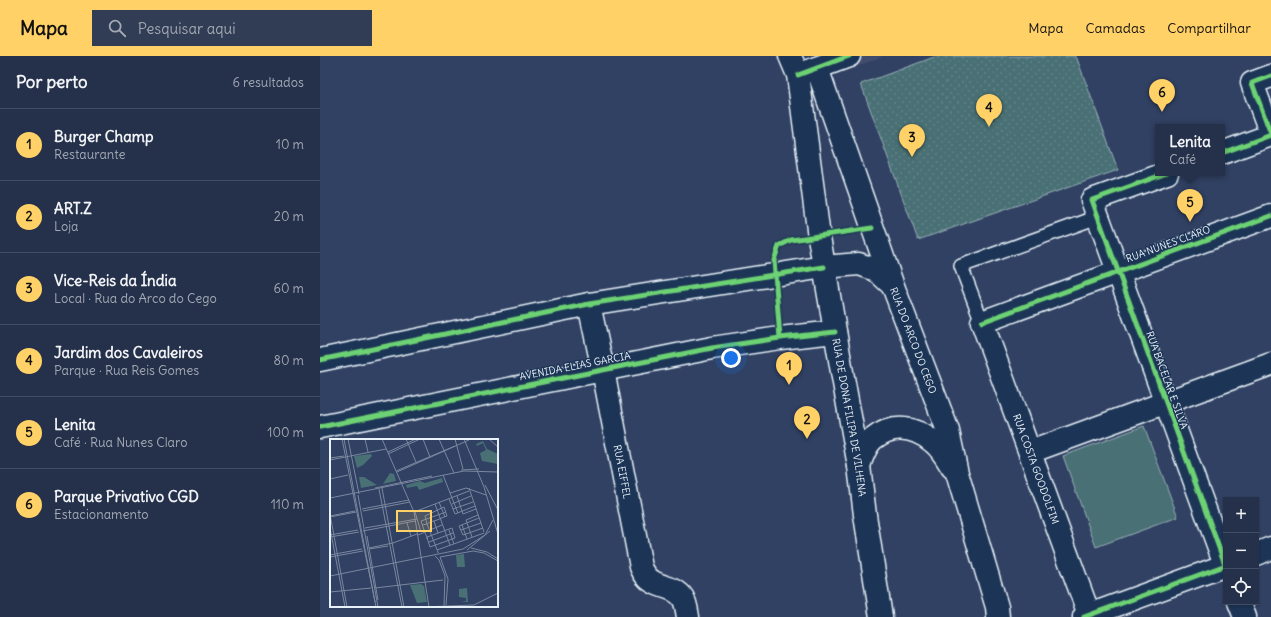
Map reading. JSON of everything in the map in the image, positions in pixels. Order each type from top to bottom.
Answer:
[{"type":"street","points":[[802,66],[849,56]]},
{"type":"street","name":"RUA DE DONA FILIPA DE VILHENA","points":[[802,66],[819,237],[859,466],[881,617]]},
{"type":"street","name":"RUA DO ARCO DO CEGO","points":[[802,66],[893,286],[948,431],[957,473],[997,607],[998,617]]},
{"type":"street","points":[[1225,152],[1271,134],[1252,83],[1271,76]]},
{"type":"street","points":[[1095,208],[1161,176]]},
{"type":"street","name":"RUA BACELAR E SILVA","points":[[1095,208],[1223,558]]},
{"type":"street","name":"RUA NUNES CLARO","points":[[982,322],[1271,216]]},
{"type":"street","points":[[320,360],[589,304],[824,266],[859,264],[876,270],[893,286]]},
{"type":"street","name":"RUA EIFFEL","points":[[589,304],[641,567],[648,579],[655,584],[676,592],[683,598],[688,617]]},
{"type":"street","name":"RUA COSTA GOODOLFIM","points":[[982,322],[1088,616]]},
{"type":"street","name":"AVENIDA ELIAS GARCIA","points":[[320,426],[712,348],[835,332]]},
{"type":"street","points":[[1030,452],[1271,364]]},
{"type":"street","points":[[859,466],[865,451],[873,440],[891,429],[915,430],[934,442],[957,473]]},
{"type":"street","points":[[1259,553],[1271,548]]},
{"type":"street","points":[[1088,616],[1223,567]]},
{"type":"street","points":[[1240,605],[1245,617]]},
{"type":"lane","points":[[982,322],[961,266],[1095,208]]},
{"type":"shaded area","points":[[847,56],[884,56],[853,68]]},
{"type":"green space","points":[[937,56],[1076,56],[1118,170],[918,240],[861,84]]},
{"type":"green space","points":[[1144,426],[1178,517],[1096,547],[1063,456]]},
{"type":"cycle path","points":[[798,75],[849,56]]},
{"type":"cycle path","points":[[1271,76],[1252,83],[1271,134]]},
{"type":"cycle path","points":[[1225,152],[1271,135]]},
{"type":"cycle path","points":[[1159,176],[1092,200],[1223,559]]},
{"type":"cycle path","points":[[982,322],[1271,216]]},
{"type":"cycle path","points":[[780,338],[774,260],[779,246],[791,240],[872,228]]},
{"type":"cycle path","points":[[320,360],[589,304],[824,267]]},
{"type":"cycle path","points":[[320,427],[712,348],[835,332]]},
{"type":"cycle path","points":[[1084,617],[1223,566]]},
{"type":"place","name":"Parque Privativo CGD","points":[[1162,112]]},
{"type":"place","name":"Jardim dos Cavaleiros","points":[[989,127]]},
{"type":"place","name":"Vice-Reis da Índia","points":[[912,157]]},
{"type":"place","name":"Lenita","points":[[1190,222]]},
{"type":"place","name":"Burger Champ","points":[[789,385]]},
{"type":"place","name":"ART.Z","points":[[807,439]]}]
